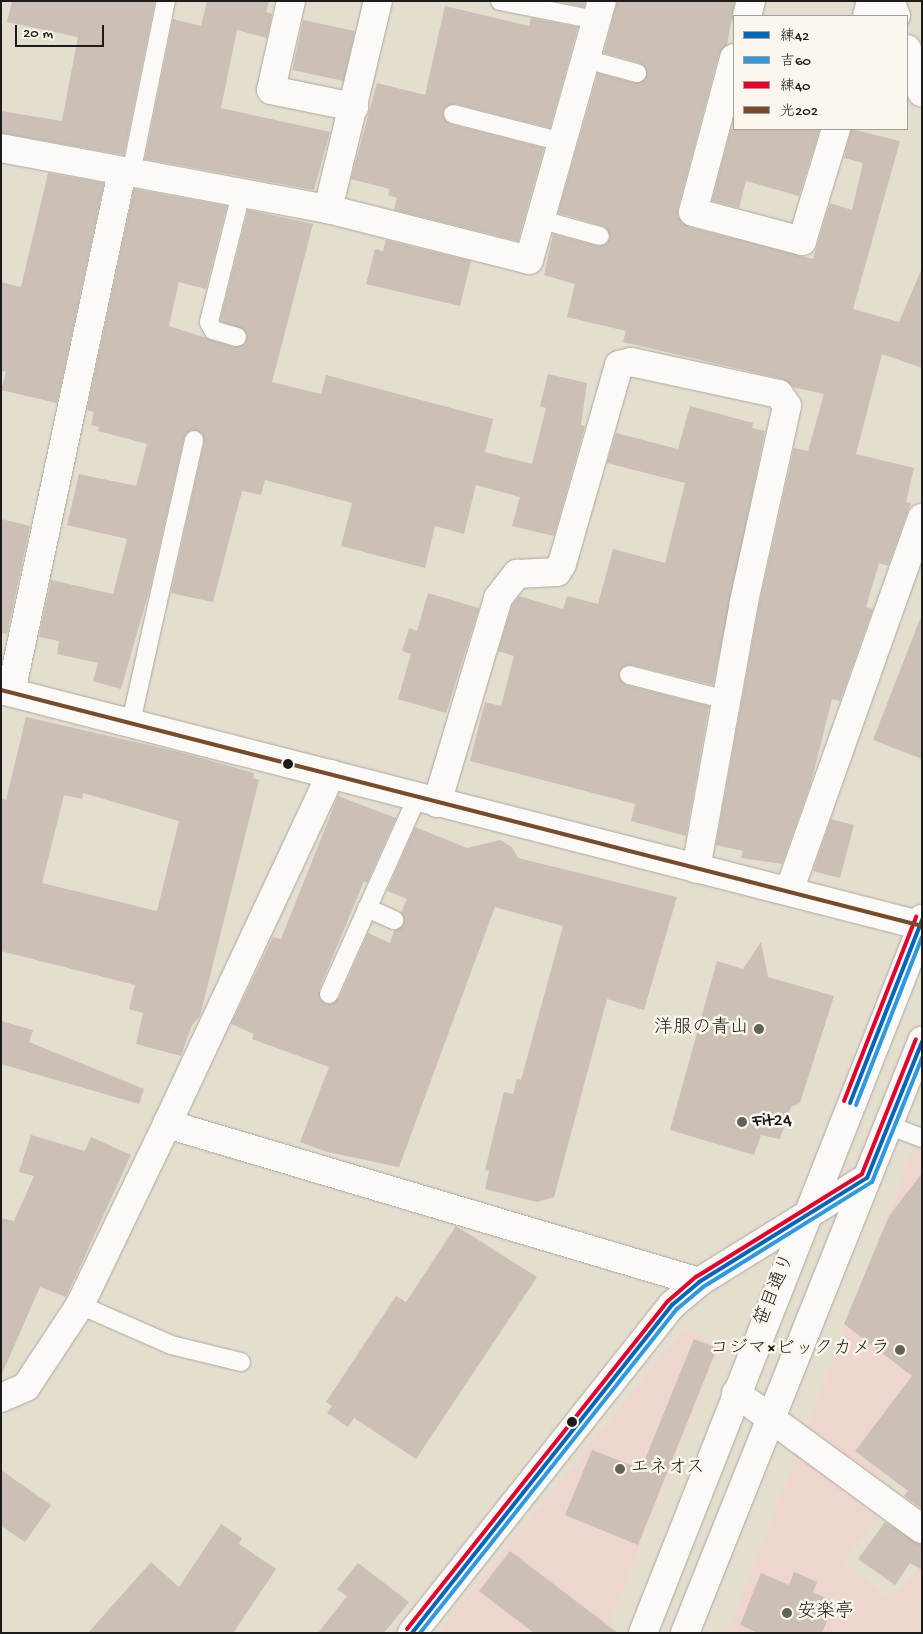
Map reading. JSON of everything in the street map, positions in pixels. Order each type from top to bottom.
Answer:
[{"type":"street","points":[[291,1],[271,90],[354,107]]},
{"type":"street","points":[[328,210],[378,1]]},
{"type":"street","points":[[747,15],[751,1]]},
{"type":"street","points":[[867,15],[871,1]]},
{"type":"street","points":[[890,1],[896,15]]},
{"type":"street","points":[[1,148],[328,210],[523,260],[533,256],[562,142],[599,11]]},
{"type":"street","points":[[908,52],[920,82]]},
{"type":"street","points":[[733,62],[693,212],[802,241],[836,130]]},
{"type":"street","points":[[126,173],[6,691],[696,869],[921,923]]},
{"type":"street","points":[[427,800],[498,598],[517,574],[556,572],[562,564],[619,365],[631,362],[785,398],[788,406],[726,700],[696,869]]},
{"type":"street","points":[[789,891],[922,518]]},
{"type":"street","points":[[1,1398],[26,1387],[80,1305],[331,774]]},
{"type":"street","name":"笹目通り","points":[[643,1633],[921,923]]},
{"type":"street","points":[[685,1633],[888,1125],[920,1051]]},
{"type":"street","points":[[167,1124],[699,1282]]},
{"type":"street","points":[[412,1633],[672,1306],[699,1282],[806,1213],[867,1178]]},
{"type":"street","points":[[736,1393],[922,1529]]},
{"type":"lane","points":[[126,173],[166,1]]},
{"type":"lane","points":[[500,1],[599,11]]},
{"type":"lane","points":[[585,59],[637,73]]},
{"type":"lane","points":[[453,114],[562,142]]},
{"type":"lane","points":[[237,337],[212,330],[209,322],[241,194]]},
{"type":"lane","points":[[542,220],[600,236]]},
{"type":"lane","points":[[130,722],[194,440]]},
{"type":"lane","points":[[629,675],[726,700]]},
{"type":"lane","points":[[329,994],[367,908],[427,800]]},
{"type":"lane","points":[[367,908],[394,920]]},
{"type":"lane","points":[[888,1125],[922,1138]]},
{"type":"lane","points":[[80,1305],[171,1345],[241,1362]]},
{"type":"shaded area","points":[[922,1126],[922,1420],[875,1481],[806,1431]]},
{"type":"shaded area","name":"エネオス","points":[[684,1328],[720,1347],[605,1633],[438,1633]]},
{"type":"shaded area","points":[[798,1453],[878,1516],[843,1562],[891,1599],[922,1564],[922,1633],[727,1633]]},
{"type":"building","points":[[12,1],[155,1],[124,155],[1,133],[1,111],[62,121],[78,37],[7,22]]},
{"type":"building","points":[[207,1],[269,1],[266,12],[272,14],[267,38],[237,30],[221,108],[330,132],[314,190],[145,159],[173,19],[201,26]]},
{"type":"building","points":[[556,1],[586,1],[584,7]]},
{"type":"building","points":[[617,1],[735,1],[727,45],[719,54],[678,208],[678,217],[689,227],[813,259],[830,203],[852,210],[863,163],[844,158],[851,130],[900,141],[853,309],[899,322],[922,268],[922,368],[882,354],[856,454],[914,468],[906,502],[911,503],[888,566],[879,563],[866,607],[873,609],[840,701],[832,699],[811,783],[782,864],[741,858],[743,851],[716,845],[759,605],[794,448],[808,451],[824,394],[793,387],[782,379],[623,342],[626,331],[567,317],[575,284],[544,275],[553,234],[598,246],[610,238],[603,226],[558,213],[598,73],[635,83],[647,76],[640,63],[604,53]]},
{"type":"building","points":[[445,6],[529,26],[531,18],[578,27],[550,128],[456,104],[443,111],[450,124],[544,148],[518,241],[394,210],[397,198],[388,195],[390,189],[351,179],[377,83],[425,95]]},
{"type":"building","points":[[303,20],[355,31],[344,81],[292,70]]},
{"type":"building","points":[[731,129],[820,130],[799,196],[746,181],[739,208],[712,201]]},
{"type":"building","points":[[48,173],[104,183],[57,403],[1,390],[6,372],[1,371],[1,282],[21,287]]},
{"type":"building","points":[[134,189],[227,206],[206,289],[179,282],[169,326],[234,347],[245,344],[247,334],[220,321],[248,210],[313,224],[272,382],[321,394],[326,375],[493,419],[485,452],[532,464],[546,408],[540,406],[548,374],[587,383],[581,425],[585,426],[554,536],[512,526],[520,497],[476,485],[464,534],[435,526],[425,568],[341,546],[352,503],[265,480],[261,495],[242,491],[213,602],[171,593],[204,442],[202,433],[191,430],[184,438],[150,588],[121,689],[93,681],[98,663],[57,654],[59,641],[39,637],[51,580],[113,594],[127,539],[67,525],[79,474],[136,486],[147,444],[98,431],[99,427],[91,425],[94,412],[87,410]]},
{"type":"building","points":[[386,240],[471,261],[460,306],[366,284],[375,249],[383,251]]},
{"type":"building","points":[[690,406],[753,423],[752,428],[765,431],[713,685],[632,665],[619,673],[626,685],[709,706],[686,836],[631,821],[635,804],[470,761],[485,702],[501,706],[514,656],[498,651],[512,605],[519,596],[563,609],[567,596],[598,604],[613,549],[665,563],[685,483],[607,463],[616,433],[678,449]]},
{"type":"building","points":[[1,519],[30,526],[7,634],[1,633]]},
{"type":"building","points":[[428,593],[479,608],[446,713],[398,699],[411,654],[402,651],[409,628],[417,631]]},
{"type":"building","points":[[920,619],[922,619],[922,759],[873,740]]},
{"type":"building","points":[[26,717],[179,752],[254,773],[253,778],[259,780],[200,1016],[192,1025],[181,1056],[136,1044],[143,1013],[129,1009],[135,985],[1,951],[1,798],[6,800]],"holes":[[[83,793],[179,821],[157,911],[42,883],[64,795],[82,799]]]},
{"type":"building","points":[[338,796],[396,818],[367,883],[364,881],[319,990],[325,1004],[339,998],[368,933],[390,943],[394,931],[403,925],[401,913],[407,899],[387,891],[415,827],[467,848],[500,840],[512,847],[518,858],[677,897],[644,1010],[607,999],[554,1197],[537,1202],[485,1189],[489,1171],[485,1170],[504,1092],[513,1094],[517,1079],[521,1080],[563,926],[495,907],[399,1167],[327,1152],[300,1142],[329,1067],[252,1039],[254,1034],[231,1024],[273,937],[281,939]]},
{"type":"building","points":[[831,819],[854,825],[840,878],[813,871]]},
{"type":"building","name":"洋服の青山","points":[[761,942],[768,977],[834,996],[800,1103],[791,1107],[780,1139],[761,1135],[754,1155],[670,1130],[717,961],[743,969]]},
{"type":"building","points":[[1,1021],[33,1030],[29,1042],[144,1089],[139,1104],[1,1064]]},
{"type":"building","points":[[31,1135],[85,1151],[91,1137],[131,1155],[66,1297],[40,1287],[1,1376],[1,1218],[14,1221],[34,1176],[19,1172]]},
{"type":"building","name":"コジマ×ビックカメラ","points":[[922,1173],[922,1509],[904,1496],[908,1491],[855,1451],[912,1376],[844,1324],[889,1216]]},
{"type":"building","points":[[456,1226],[537,1277],[416,1459],[354,1418],[348,1427],[327,1413],[332,1406],[326,1402],[396,1296],[406,1302]]},
{"type":"building","points":[[694,1339],[717,1348],[638,1545],[565,1515],[592,1450],[641,1469]]},
{"type":"building","points":[[1,1470],[51,1505],[25,1542],[1,1526]]},
{"type":"building","points":[[885,1522],[922,1544],[922,1570],[910,1563],[895,1585],[858,1559]]},
{"type":"building","points":[[221,1524],[242,1538],[239,1544],[276,1569],[233,1633],[88,1633],[151,1562],[179,1587]]},
{"type":"building","points":[[510,1551],[618,1633],[534,1633],[479,1591]]},
{"type":"building","points":[[358,1563],[409,1602],[384,1633],[318,1633],[347,1596],[337,1589]]},
{"type":"building","name":"安楽亭","points":[[794,1572],[817,1582],[813,1592],[835,1602],[822,1633],[758,1633],[740,1625],[761,1573],[789,1585]]},
{"type":"transit line","name":"光202","points":[[1,690],[922,926]]},
{"type":"transit line","name":"練40","points":[[844,1101],[916,917]]},
{"type":"transit line","name":"練42","points":[[850,1103],[922,920]]},
{"type":"transit line","name":"吉60","points":[[856,1105],[922,937]]},
{"type":"transit line","name":"練40","points":[[407,1629],[668,1301],[696,1277],[862,1174],[916,1039]]},
{"type":"transit line","name":"練42","points":[[412,1633],[672,1305],[699,1282],[867,1178],[922,1042]]},
{"type":"transit line","name":"吉60","points":[[420,1633],[677,1309],[703,1287],[872,1182],[922,1058]]},
{"type":"place","name":"洋服の青山","points":[[759,1029]]},
{"type":"place","name":"Fit24","points":[[742,1122]]},
{"type":"place","name":"コジマ×ビックカメラ","points":[[900,1350]]},
{"type":"place","name":"エネオス","points":[[620,1469]]},
{"type":"place","name":"安楽亭","points":[[787,1613]]}]
